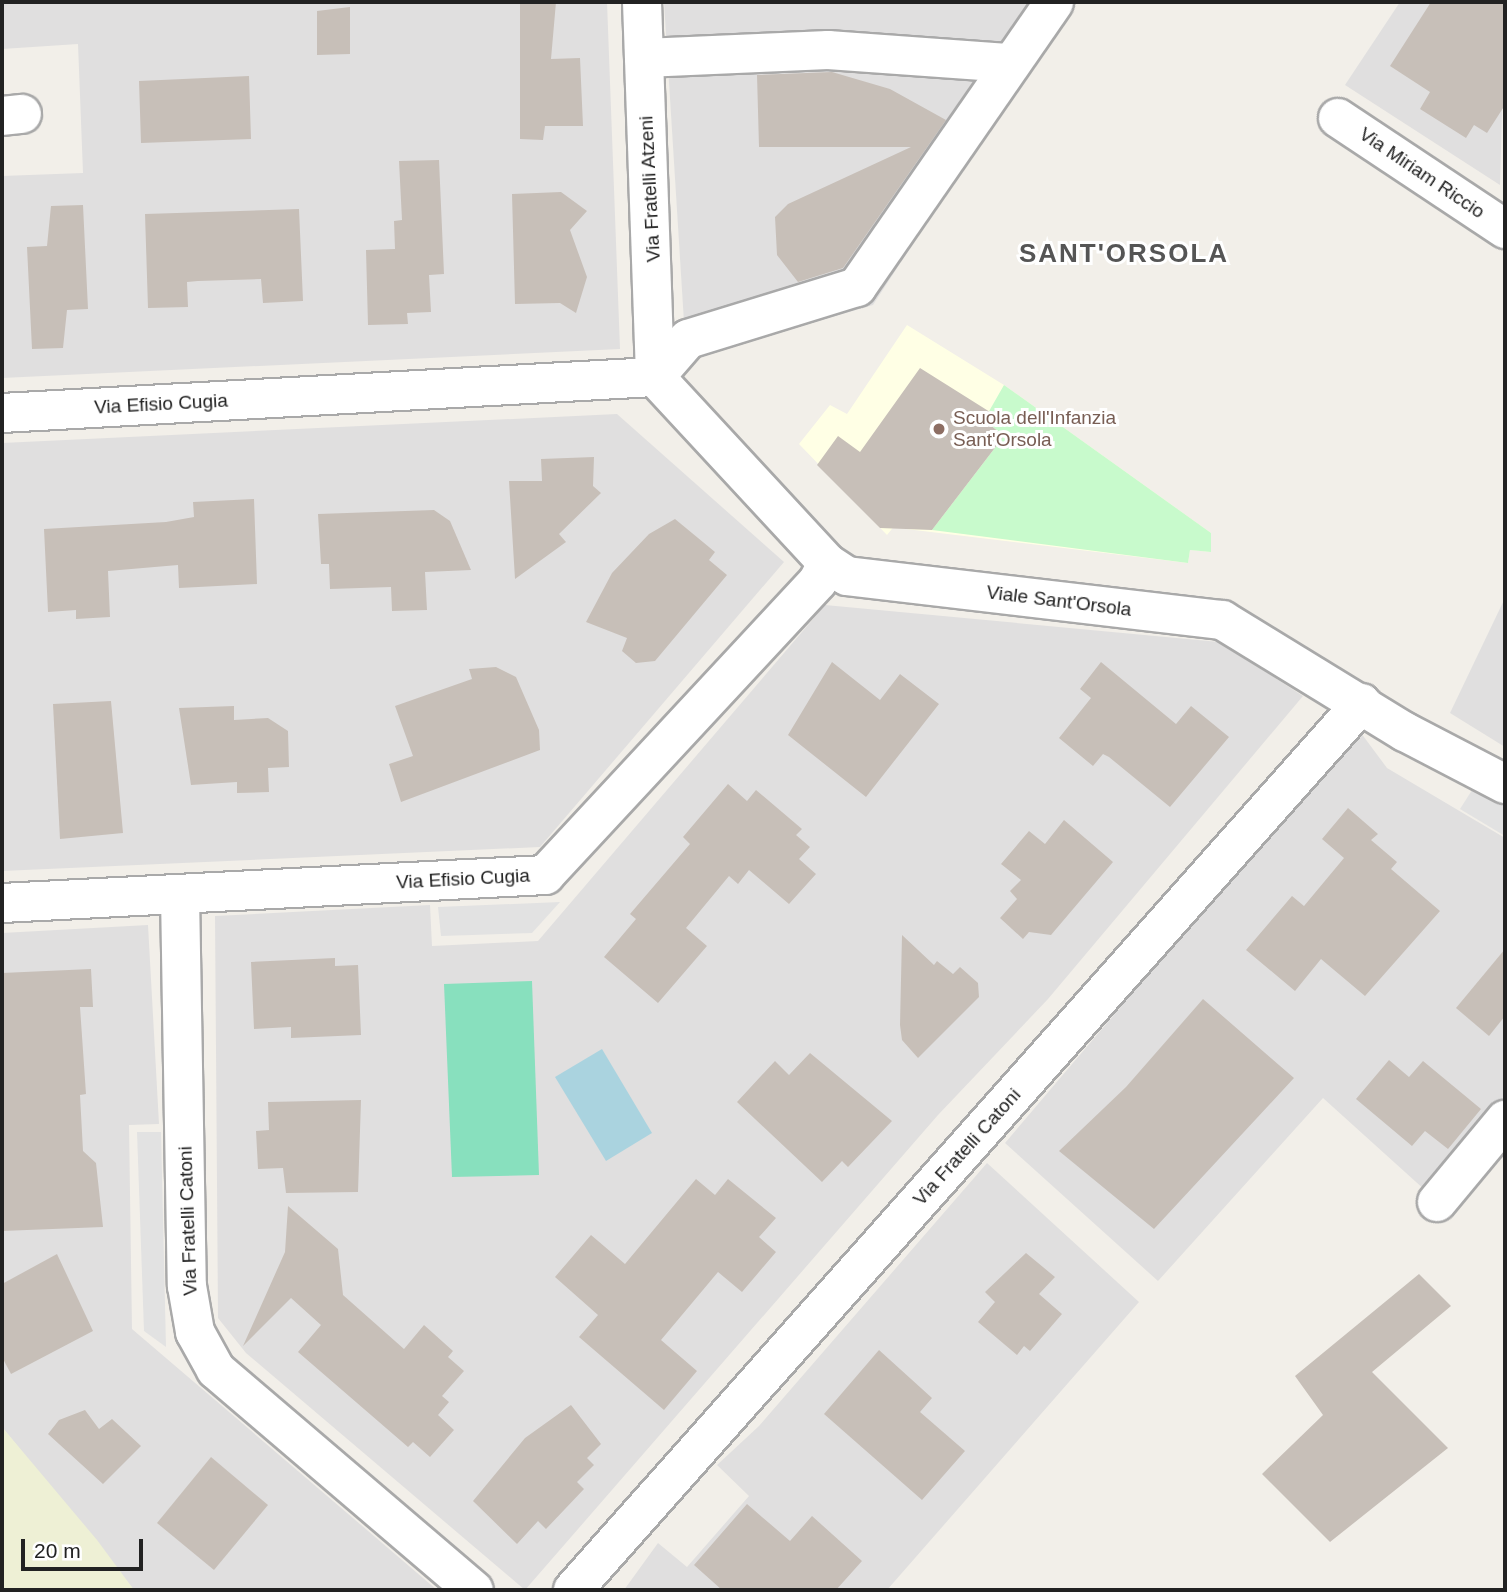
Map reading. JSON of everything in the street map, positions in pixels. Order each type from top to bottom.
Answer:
[{"type":"street","name":"Via Fratelli Atzeni","points":[[642,2],[655,377]]},
{"type":"street","points":[[655,377],[688,339],[857,287],[1054,2]]},
{"type":"street","points":[[644,58],[828,50],[1021,51]]},
{"type":"street","name":"Via Miriam Riccio","points":[[1338,118],[1505,229]]},
{"type":"street","name":"Via Efisio Cugia","points":[[2,413],[655,377]]},
{"type":"street","name":"Viale Sant'Orsola","points":[[655,377],[827,563],[847,576],[1222,620],[1505,784]]},
{"type":"street","name":"Via Efisio Cugia","points":[[2,903],[545,875],[818,582],[827,563]]},
{"type":"street","name":"Via Fratelli Catoni","points":[[575,1589],[1362,703]]},
{"type":"street","name":"Via Fratelli Catoni","points":[[180,895],[187,1286],[195,1332],[216,1370],[474,1590]]},
{"type":"street","points":[[1437,1202],[1505,1120]]},
{"type":"shaded area","points":[[2,2],[607,2],[620,349],[2,378],[2,176],[83,173],[78,44],[2,49]]},
{"type":"shaded area","points":[[664,2],[1031,2],[1038,51],[873,305],[692,358],[684,322]]},
{"type":"shaded area","points":[[1400,2],[1505,2],[1500,185],[1345,85]]},
{"type":"shaded area","name":"Scuola dell'Infanzia Sant'Orsola","points":[[907,325],[1004,385],[1211,533],[1211,552],[1190,550],[1188,563],[906,529],[900,519],[887,535],[799,444],[830,405],[847,414]]},
{"type":"shaded area","points":[[617,414],[784,562],[540,847],[2,871],[2,443]]},
{"type":"shaded area","points":[[1505,598],[1505,747],[1450,713]]},
{"type":"shaded area","points":[[825,605],[1219,642],[1303,696],[1048,999],[938,1115],[525,1590],[246,1353],[218,1318],[215,916],[430,905],[432,946],[538,941]]},
{"type":"shaded area","points":[[1361,733],[1387,768],[1505,838],[1505,1095],[1426,1191],[1323,1098],[1158,1281],[1005,1143],[1350,737]]},
{"type":"shaded area","points":[[1474,787],[1505,806],[1505,836],[1460,809]]},
{"type":"shaded area","points":[[560,902],[532,933],[441,936],[438,907]]},
{"type":"shaded area","points":[[148,925],[159,1124],[129,1125],[132,1329],[437,1590],[134,1590],[2,1427],[2,933]]},
{"type":"shaded area","points":[[137,1132],[161,1132],[166,1347],[144,1331]]},
{"type":"shaded area","points":[[987,1163],[1139,1302],[887,1590],[624,1590],[658,1543],[687,1567],[749,1496],[717,1465],[759,1426]]},
{"type":"shaded area","points":[[2,1427],[97,1540],[134,1590],[2,1590]]},
{"type":"green space","points":[[1004,385],[1211,533],[1211,552],[1190,550],[1188,563],[932,530],[1004,436],[984,420]]},
{"type":"green space","points":[[532,981],[539,1175],[452,1177],[444,984]]},
{"type":"water","points":[[602,1049],[652,1133],[606,1161],[555,1077]]},
{"type":"building","points":[[520,2],[556,2],[551,59],[580,58],[583,126],[545,126],[543,140],[520,139]]},
{"type":"building","points":[[1431,2],[1505,2],[1505,105],[1487,133],[1474,125],[1466,138],[1420,109],[1430,92],[1390,66]]},
{"type":"building","points":[[350,7],[350,54],[317,55],[317,11]]},
{"type":"building","points":[[832,72],[890,89],[946,120],[843,268],[798,282],[777,255],[775,217],[788,204],[911,147],[759,147],[757,75]]},
{"type":"building","points":[[249,76],[251,139],[141,143],[139,81]]},
{"type":"building","points":[[439,160],[444,274],[429,275],[431,312],[407,313],[408,324],[368,325],[366,250],[395,249],[394,221],[402,220],[399,161]]},
{"type":"building","points":[[561,192],[587,211],[570,230],[587,277],[576,313],[560,303],[515,304],[512,194]]},
{"type":"building","points":[[83,205],[88,309],[67,310],[63,348],[32,349],[27,247],[47,246],[51,206]]},
{"type":"building","points":[[299,209],[303,301],[263,303],[261,279],[198,281],[187,282],[188,307],[148,308],[145,214]]},
{"type":"building","points":[[920,368],[990,412],[984,420],[1004,436],[932,530],[880,528],[817,465],[838,436],[860,452]]},
{"type":"building","points":[[594,457],[593,486],[601,493],[559,534],[566,542],[515,579],[509,481],[542,481],[541,459]]},
{"type":"building","points":[[254,499],[257,584],[179,588],[178,565],[108,571],[110,617],[76,619],[76,610],[48,612],[44,529],[166,522],[194,517],[193,502]]},
{"type":"building","points":[[434,510],[450,521],[471,570],[425,572],[427,610],[392,611],[391,587],[330,589],[329,564],[321,564],[318,514]]},
{"type":"building","points":[[675,519],[715,552],[709,560],[727,575],[655,661],[636,663],[622,651],[627,638],[586,622],[612,573],[649,534]]},
{"type":"building","points":[[832,662],[880,700],[900,674],[939,704],[866,797],[788,735]]},
{"type":"building","points":[[1101,662],[1176,724],[1191,706],[1229,737],[1170,807],[1109,757],[1103,754],[1093,766],[1059,738],[1091,698],[1080,689]]},
{"type":"building","points":[[496,667],[516,677],[539,730],[540,750],[401,802],[389,764],[413,756],[395,706],[472,679],[469,669]]},
{"type":"building","points":[[111,701],[123,833],[60,839],[53,704]]},
{"type":"building","points":[[234,706],[234,720],[268,718],[288,731],[289,767],[268,768],[269,792],[237,793],[237,782],[191,785],[179,708]]},
{"type":"building","points":[[728,784],[747,801],[756,790],[802,829],[796,835],[810,847],[799,859],[816,874],[789,904],[749,870],[738,884],[729,876],[686,928],[707,946],[658,1003],[604,957],[636,919],[630,914],[690,844],[683,837]]},
{"type":"building","points":[[1348,808],[1378,834],[1371,840],[1397,862],[1391,869],[1440,911],[1365,996],[1321,959],[1295,991],[1246,950],[1292,896],[1304,906],[1344,858],[1322,839]]},
{"type":"building","points":[[1064,820],[1113,862],[1051,935],[1029,932],[1023,939],[1000,918],[1017,899],[1010,891],[1021,880],[1001,864],[1029,831],[1045,844]]},
{"type":"building","points":[[902,935],[934,965],[937,961],[953,974],[960,967],[978,983],[979,997],[918,1058],[902,1040],[900,1025]]},
{"type":"building","points":[[1505,949],[1505,1016],[1489,1036],[1456,1008]]},
{"type":"building","points":[[335,958],[335,966],[358,965],[361,1035],[291,1038],[291,1027],[254,1029],[251,962]]},
{"type":"building","points":[[91,969],[93,1007],[80,1007],[86,1094],[80,1095],[83,1151],[96,1163],[103,1227],[2,1231],[2,973]]},
{"type":"building","points":[[1203,999],[1294,1078],[1154,1229],[1059,1151],[1126,1087]]},
{"type":"building","points":[[810,1053],[892,1121],[848,1167],[842,1161],[822,1182],[737,1102],[775,1061],[789,1075]]},
{"type":"building","points":[[1389,1060],[1409,1077],[1423,1061],[1481,1109],[1448,1149],[1425,1131],[1412,1146],[1356,1099]]},
{"type":"building","points":[[361,1100],[358,1192],[286,1193],[283,1168],[258,1169],[256,1131],[269,1130],[268,1102]]},
{"type":"building","points":[[696,1179],[715,1195],[728,1179],[776,1218],[759,1237],[776,1252],[742,1292],[718,1272],[661,1340],[697,1371],[664,1410],[579,1337],[598,1315],[555,1277],[591,1235],[625,1264]]},
{"type":"building","points":[[288,1206],[338,1249],[343,1295],[404,1349],[424,1325],[453,1351],[448,1357],[464,1371],[442,1396],[449,1402],[438,1415],[454,1430],[430,1457],[413,1442],[408,1447],[298,1352],[321,1325],[291,1298],[243,1346],[285,1252]]},
{"type":"building","points":[[1026,1253],[1055,1277],[1039,1294],[1062,1314],[1030,1351],[1024,1346],[1017,1355],[978,1322],[995,1302],[985,1292]]},
{"type":"building","points":[[57,1254],[93,1331],[11,1374],[2,1357],[2,1284]]},
{"type":"building","points":[[1419,1274],[1451,1306],[1372,1372],[1448,1448],[1330,1542],[1262,1474],[1323,1415],[1295,1376]]},
{"type":"building","points":[[879,1350],[932,1398],[920,1412],[965,1451],[922,1500],[824,1414]]},
{"type":"building","points":[[571,1405],[601,1444],[587,1458],[594,1465],[577,1482],[584,1489],[546,1529],[538,1521],[517,1544],[473,1501],[525,1438]]},
{"type":"building","points":[[85,1410],[99,1429],[112,1419],[141,1446],[103,1484],[48,1434],[59,1420]]},
{"type":"building","points":[[211,1457],[268,1505],[214,1570],[157,1523]]},
{"type":"building","points":[[747,1504],[790,1541],[812,1516],[862,1561],[836,1590],[722,1590],[694,1565]]},
{"type":"place","name":"Scuola dell'Infanzia Sant'Orsola","points":[[939,429]]},
{"type":"district","name":"SANT'ORSOLA","points":[[1124,254]]}]
